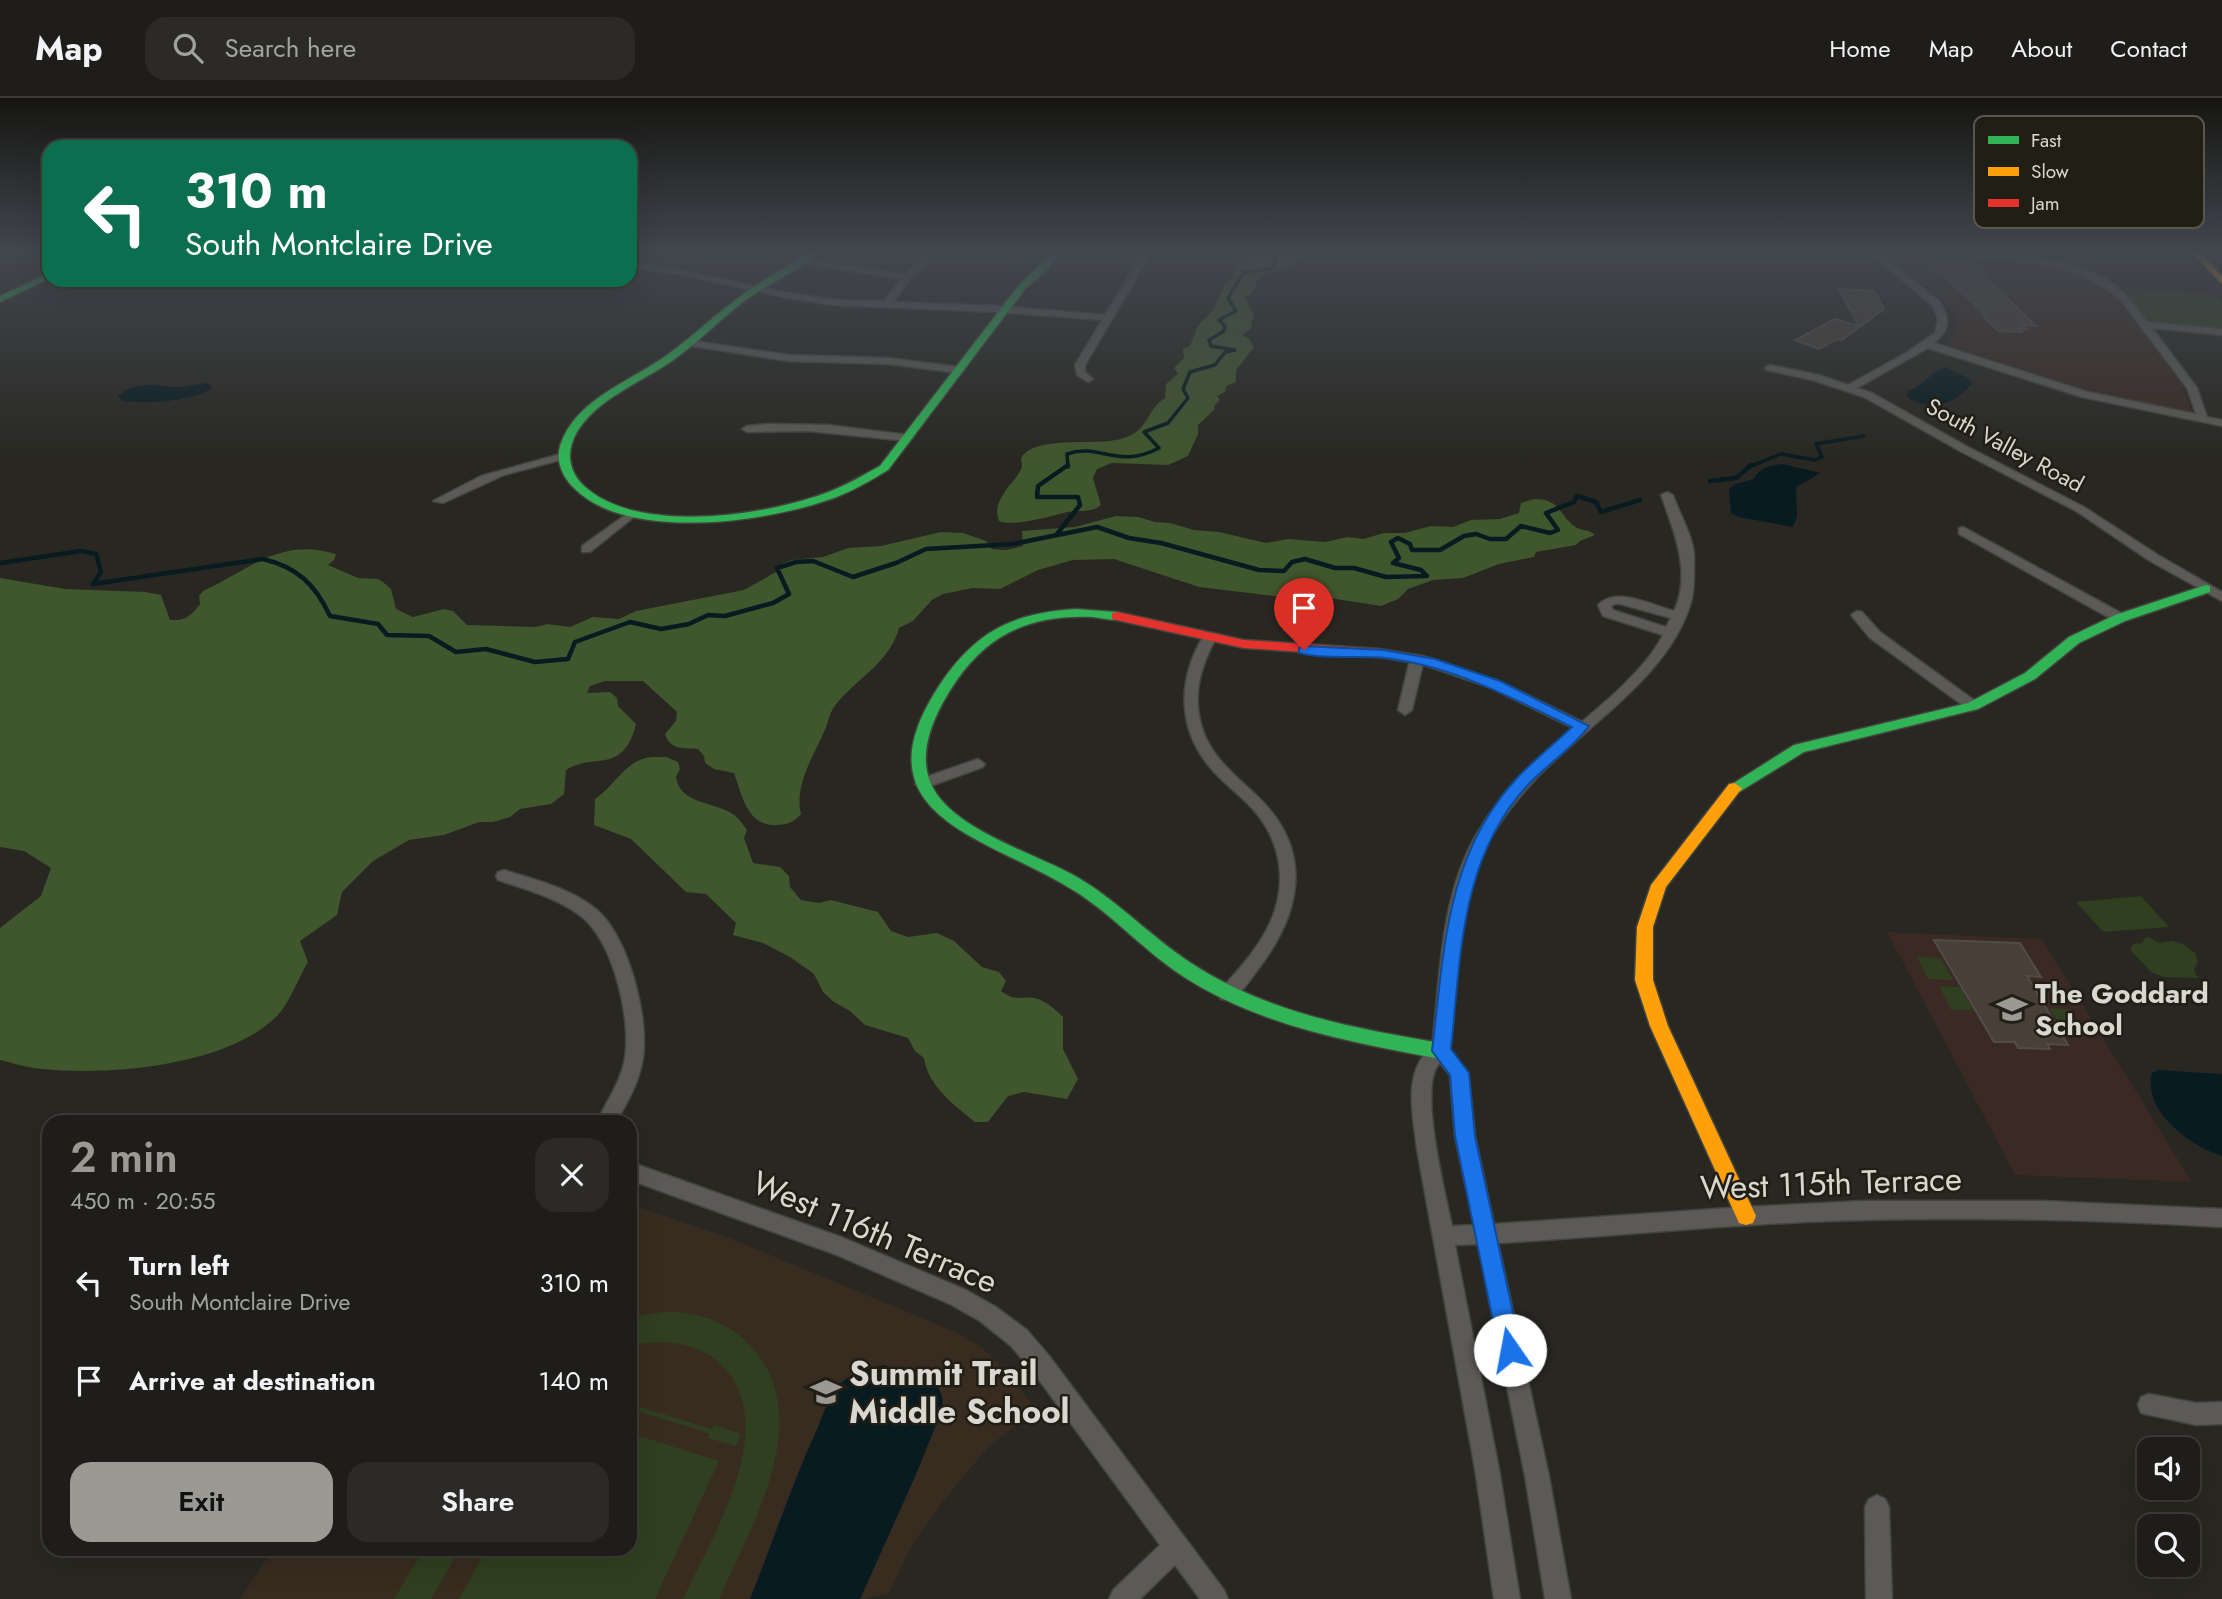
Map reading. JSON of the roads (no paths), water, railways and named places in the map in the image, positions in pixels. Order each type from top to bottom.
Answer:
[{"type":"main road","points":[[713,323],[594,408],[575,426],[564,456],[565,467],[581,491],[631,514],[672,518],[751,515],[821,498],[859,484],[884,468],[994,323]]},
{"type":"main road","points":[[1746,1216],[1659,1026],[1644,980],[1645,927],[1659,885],[1737,784],[1773,762],[1800,748],[1973,706],[2030,676],[2074,640],[2120,618],[2206,589]]},
{"type":"main road","points":[[1441,1051],[1353,1036],[1264,1012],[1227,994],[1178,964],[1085,888],[963,824],[942,809],[922,784],[918,754],[923,727],[966,655],[999,631],[1047,613],[1096,611],[1133,617],[1209,638],[1283,649],[1370,653],[1417,659],[1495,684],[1582,726]]},
{"type":"street","points":[[1088,379],[1080,373],[1080,365],[1104,323]]},
{"type":"street","points":[[1851,387],[1939,335],[1942,323]]},
{"type":"street","points":[[2145,325],[2222,332]]},
{"type":"street","points":[[2145,325],[2192,388],[2203,420]]},
{"type":"street","points":[[688,343],[788,358],[888,361],[959,370]]},
{"type":"street","points":[[1926,344],[2051,385],[2111,401],[2222,424]]},
{"type":"street","name":"South Valley Road","points":[[1770,368],[1851,387],[1901,412],[1964,449],[2054,494],[2222,597]]},
{"type":"street","points":[[2111,401],[2114,387]]},
{"type":"street","points":[[747,429],[805,425],[908,438]]},
{"type":"street","points":[[439,501],[483,477],[517,466],[564,456]]},
{"type":"street","points":[[1507,1599],[1487,1469],[1427,1149],[1423,1098],[1427,1064],[1441,1051],[1460,898],[1483,836],[1521,783],[1648,668],[1671,634],[1679,616],[1689,587],[1689,560],[1676,513],[1667,495]]},
{"type":"street","points":[[586,549],[631,514]]},
{"type":"street","points":[[1963,531],[2120,618]]},
{"type":"street","points":[[1671,634],[1608,613],[1604,605],[1612,600],[1620,600],[1679,616]]},
{"type":"street","points":[[1857,615],[1875,635],[1973,706]]},
{"type":"street","points":[[1209,638],[1190,681],[1190,711],[1196,731],[1204,749],[1218,768],[1266,816],[1283,846],[1289,877],[1286,904],[1278,925],[1257,959],[1227,994]]},
{"type":"street","points":[[1405,710],[1417,659]]},
{"type":"street","points":[[922,784],[978,764]]},
{"type":"street","points":[[504,876],[572,901],[599,922],[613,946],[630,997],[638,1037],[630,1078],[610,1115]]},
{"type":"street","points":[[1441,1051],[1459,1073],[1465,1136],[1537,1476],[1558,1599]]},
{"type":"street","name":"West 116th Terrace","points":[[637,1174],[841,1247],[958,1297],[988,1314],[1019,1339],[1042,1365],[1215,1599]]},
{"type":"street","name":"West 115th Terrace","points":[[1442,1236],[1746,1216],[1972,1209],[2222,1218]]},
{"type":"street","points":[[2149,1405],[2196,1414],[2222,1413]]},
{"type":"street","points":[[1877,1507],[1879,1599]]},
{"type":"street","points":[[1122,1599],[1175,1547]]},
{"type":"water","points":[[1945,367],[1968,378],[1972,384],[1958,397],[1942,404],[1925,405],[1907,397],[1908,391]]},
{"type":"water","points":[[206,383],[213,387],[195,396],[170,401],[122,401],[118,396],[126,390],[142,385],[183,387]]},
{"type":"water","points":[[1782,464],[1821,473],[1796,487],[1797,516],[1793,527],[1739,517],[1731,513],[1729,490],[1733,485],[1754,479],[1765,468]]},
{"type":"water","points":[[2158,1070],[2222,1074],[2222,1156],[2183,1135],[2161,1113],[2154,1101],[2151,1087],[2152,1073]]},
{"type":"water","points":[[884,1365],[938,1387],[943,1408],[860,1599],[750,1599],[800,1469],[833,1393],[849,1377]]},
{"type":"waterway","points":[[1068,465],[1067,454],[1078,451],[1132,457],[1159,448],[1144,432],[1168,423],[1188,398],[1183,389],[1190,372],[1215,365],[1225,352],[1235,350],[1211,346],[1209,340],[1224,331],[1225,326],[1222,323]]},
{"type":"waterway","points":[[1749,467],[1781,454],[1815,460],[1822,457],[1816,444],[1864,436]]},
{"type":"waterway","points":[[1057,534],[1080,505],[1078,497],[1037,497],[1038,486],[1068,465]]},
{"type":"waterway","points":[[1710,481],[1736,478],[1751,465]]},
{"type":"waterway","points":[[0,563],[81,551],[96,554],[101,572],[93,584],[263,559],[286,567],[304,578],[330,616],[378,624],[387,635],[429,636],[456,652],[486,649],[535,662],[568,659],[575,642],[630,622],[661,629],[689,624],[708,615],[725,616],[773,603],[789,594],[777,568],[796,562],[813,561],[853,577],[896,563],[926,549],[1013,544],[1097,527],[1129,538],[1161,543],[1259,570],[1284,571],[1292,562],[1305,559],[1335,568],[1354,568],[1386,577],[1427,576],[1421,570],[1393,563],[1399,558],[1391,542],[1398,538],[1410,544],[1412,550],[1440,550],[1464,536],[1476,534],[1490,539],[1506,539],[1521,526],[1550,533],[1558,530],[1546,513],[1574,502],[1577,496],[1596,502],[1601,512],[1640,500]]},
{"type":"place","name":"The Goddard School","points":[[2012,1009]]},
{"type":"place","name":"Summit Trail Middle School","points":[[826,1392]]}]
